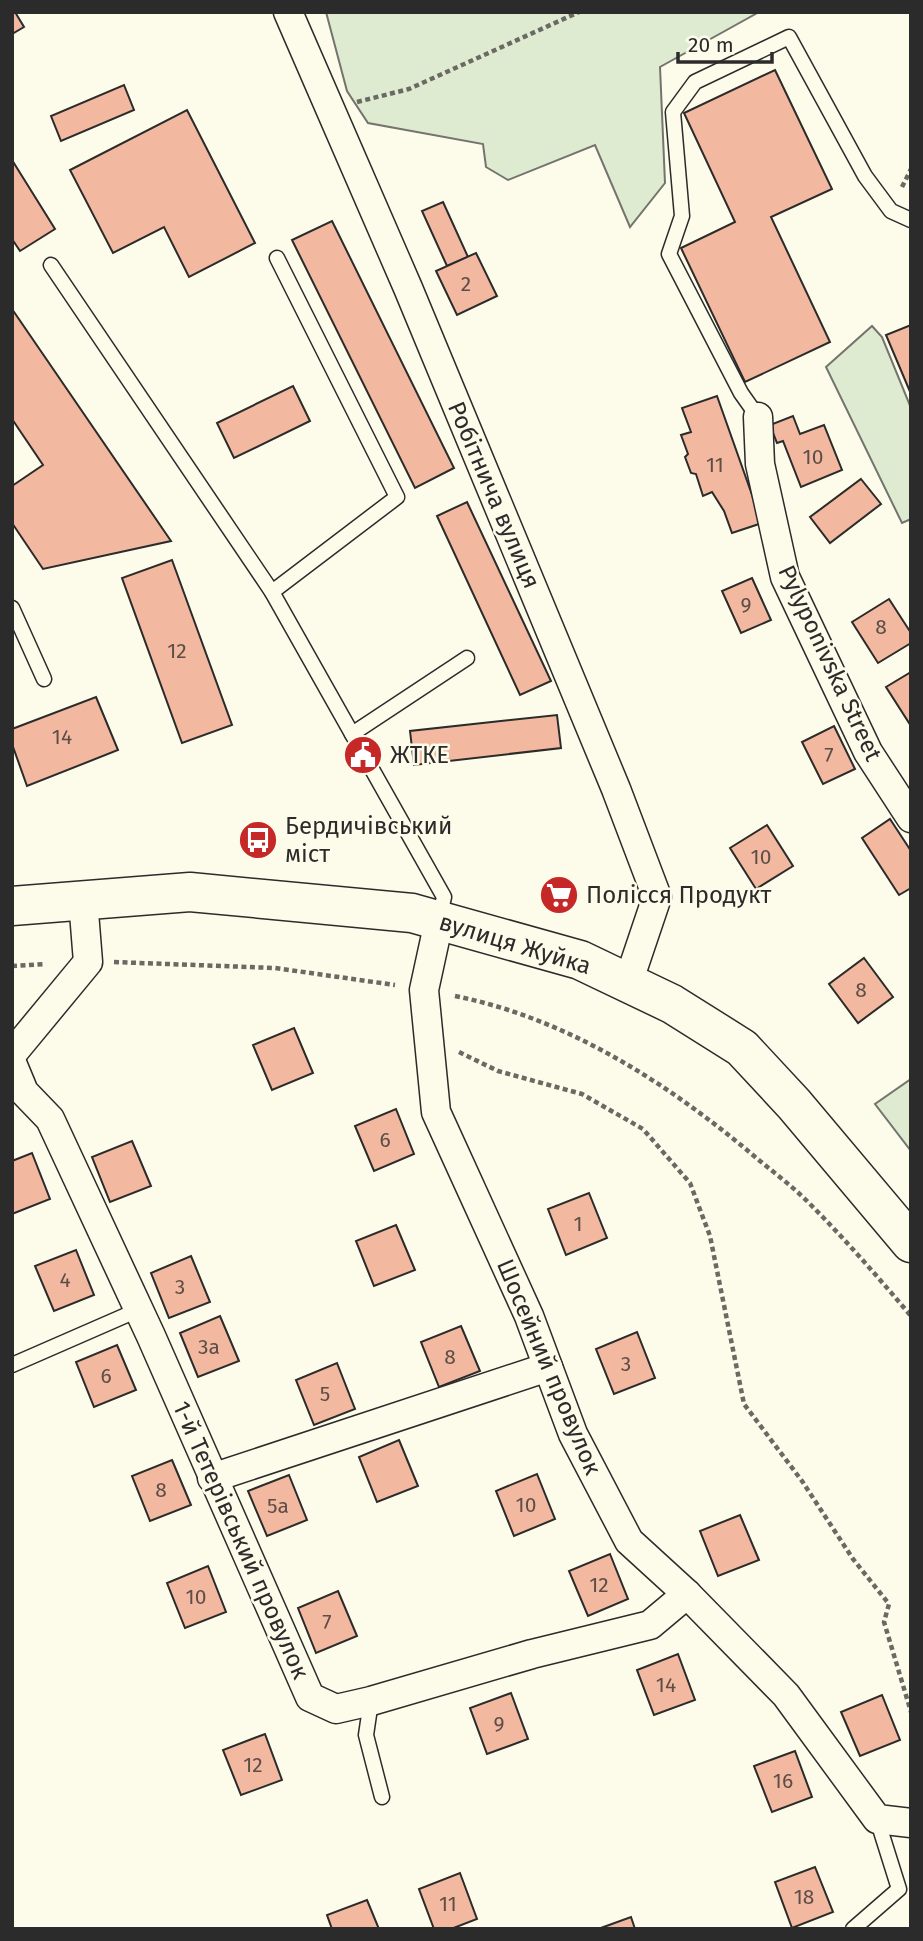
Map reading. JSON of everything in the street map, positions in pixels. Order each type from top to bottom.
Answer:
[{"type":"highway","name":"вулиця Жуйка","points":[[12,906],[190,892],[412,913],[580,960],[672,1004],[742,1048],[794,1104],[911,1243]]},
{"type":"street","name":"Робітнича вулиця","points":[[288,12],[408,288],[611,776],[657,897],[628,983]]},
{"type":"street","name":"Pylyponivska Street","points":[[758,417],[760,464],[785,577],[868,752],[911,818]]},
{"type":"street","points":[[83,900],[88,962]]},
{"type":"street","name":"Шосейний провулок","points":[[439,920],[424,990],[436,1112],[529,1316],[573,1434],[629,1541],[687,1594],[786,1695],[877,1819]]},
{"type":"street","name":"1-й Тетерівський провулок","points":[[88,962],[13,1066],[24,1092],[50,1119],[310,1697],[336,1709],[533,1654],[650,1625],[687,1594]]},
{"type":"street","points":[[212,1478],[548,1367]]},
{"type":"street","points":[[877,1819],[911,1822]]},
{"type":"lane","points":[[758,417],[741,393],[668,254],[682,216],[673,112],[695,82],[789,37],[865,176],[891,211],[911,220]]},
{"type":"lane","points":[[272,592],[397,498],[277,258]]},
{"type":"lane","points":[[51,265],[272,592],[444,897],[439,920]]},
{"type":"lane","points":[[12,608],[44,679]]},
{"type":"lane","points":[[352,734],[467,658]]},
{"type":"lane","points":[[12,1365],[138,1310]]},
{"type":"lane","points":[[371,1701],[366,1735],[382,1797]]},
{"type":"lane","points":[[853,1929],[899,1889],[877,1819]]},
{"type":"path","points":[[330,109],[409,89],[579,12]]},
{"type":"path","points":[[12,966],[88,962],[275,965],[477,1001],[546,1024],[642,1072],[724,1131],[806,1200],[911,1316]]},
{"type":"path","points":[[429,1038],[498,1071],[582,1094],[643,1129],[690,1183],[710,1236],[744,1404],[802,1481],[853,1559],[889,1604],[884,1622],[911,1712]]},
{"type":"green space","points":[[326,12],[759,12],[660,67],[665,183],[630,227],[595,145],[508,180],[486,167],[483,144],[368,123],[347,91]]},
{"type":"green space","points":[[872,326],[882,337],[911,408],[911,519],[902,523],[826,367]]},
{"type":"green space","points":[[911,1079],[911,1151],[875,1104]]},
{"type":"building","points":[[12,12],[15,12],[24,27],[12,34]]},
{"type":"building","points":[[775,70],[832,189],[771,217],[830,342],[745,382],[681,248],[735,222],[684,113]]},
{"type":"building","points":[[124,85],[134,110],[61,141],[51,116]]},
{"type":"building","points":[[187,110],[255,243],[189,277],[164,227],[113,253],[70,170]]},
{"type":"building","points":[[12,160],[55,229],[20,251],[12,239]]},
{"type":"building","points":[[443,202],[468,257],[447,266],[422,211]]},
{"type":"building","points":[[332,221],[454,468],[415,488],[292,240]]},
{"type":"building","points":[[476,253],[497,296],[457,315],[436,271]]},
{"type":"building","points":[[12,309],[171,541],[43,569],[12,523],[12,486],[43,465],[12,419]]},
{"type":"building","points":[[911,325],[911,394],[886,335]]},
{"type":"building","points":[[293,386],[310,421],[234,458],[217,423]]},
{"type":"building","points":[[717,396],[762,523],[732,533],[724,511],[712,492],[703,496],[696,474],[691,473],[681,435],[691,432],[682,408]]},
{"type":"building","points":[[793,416],[800,434],[824,425],[842,470],[801,487],[783,441],[777,443],[770,425]]},
{"type":"building","points":[[861,479],[881,504],[830,543],[810,517]]},
{"type":"building","points":[[467,502],[551,681],[520,695],[437,516]]},
{"type":"building","points":[[172,560],[232,725],[182,743],[122,578]]},
{"type":"building","points":[[752,578],[771,620],[741,633],[722,591]]},
{"type":"building","points":[[889,599],[911,633],[911,643],[878,663],[852,622]]},
{"type":"building","points":[[911,672],[911,726],[886,687]]},
{"type":"building","points":[[96,697],[118,750],[27,786],[12,744],[12,729]]},
{"type":"building","points":[[557,715],[561,748],[414,765],[410,731]]},
{"type":"building","points":[[834,726],[855,769],[823,784],[802,742]]},
{"type":"building","points":[[890,819],[911,851],[911,888],[899,895],[862,838]]},
{"type":"building","points":[[767,825],[793,866],[756,889],[730,848]]},
{"type":"building","points":[[864,958],[893,997],[858,1023],[829,984]]},
{"type":"building","points":[[294,1028],[313,1073],[272,1090],[253,1045]]},
{"type":"building","points":[[396,1109],[414,1154],[374,1171],[355,1126]]},
{"type":"building","points":[[132,1141],[151,1186],[110,1202],[92,1157]]},
{"type":"building","points":[[32,1153],[50,1199],[12,1214],[12,1161]]},
{"type":"building","points":[[589,1193],[607,1238],[566,1255],[548,1209]]},
{"type":"building","points":[[396,1225],[415,1270],[374,1286],[356,1241]]},
{"type":"building","points":[[76,1250],[94,1295],[54,1311],[35,1266]]},
{"type":"building","points":[[191,1256],[210,1302],[169,1318],[151,1273]]},
{"type":"building","points":[[220,1316],[239,1361],[198,1377],[180,1333]]},
{"type":"building","points":[[461,1326],[480,1371],[439,1387],[421,1342]]},
{"type":"building","points":[[637,1332],[655,1378],[614,1394],[596,1349]]},
{"type":"building","points":[[117,1345],[136,1390],[94,1407],[76,1362]]},
{"type":"building","points":[[337,1363],[355,1409],[314,1425],[296,1380]]},
{"type":"building","points":[[399,1440],[418,1486],[377,1502],[359,1457]]},
{"type":"building","points":[[172,1460],[191,1505],[150,1521],[132,1476]]},
{"type":"building","points":[[537,1474],[555,1519],[514,1536],[496,1491]]},
{"type":"building","points":[[289,1475],[307,1520],[267,1536],[248,1491]]},
{"type":"building","points":[[740,1515],[759,1560],[718,1576],[700,1531]]},
{"type":"building","points":[[610,1554],[628,1599],[588,1616],[569,1571]]},
{"type":"building","points":[[208,1566],[226,1612],[185,1628],[167,1583]]},
{"type":"building","points":[[338,1591],[357,1636],[316,1653],[298,1608]]},
{"type":"building","points":[[678,1654],[695,1700],[654,1715],[637,1670]]},
{"type":"building","points":[[511,1693],[528,1739],[487,1754],[470,1708]]},
{"type":"building","points":[[882,1695],[900,1740],[860,1756],[841,1712]]},
{"type":"building","points":[[265,1734],[282,1780],[241,1795],[223,1750]]},
{"type":"building","points":[[795,1751],[812,1797],[772,1812],[754,1766]]},
{"type":"building","points":[[815,1867],[833,1912],[792,1928],[775,1882]]},
{"type":"building","points":[[460,1873],[477,1919],[451,1929],[434,1929],[419,1889]]},
{"type":"building","points":[[367,1900],[379,1929],[332,1929],[327,1915]]},
{"type":"building","points":[[631,1917],[635,1929],[598,1929]]},
{"type":"place","name":"ЖТКЕ","points":[[363,755]]},
{"type":"place","name":"Бердичівський міст","points":[[258,840]]},
{"type":"place","name":"Полісся Продукт","points":[[559,895]]}]
